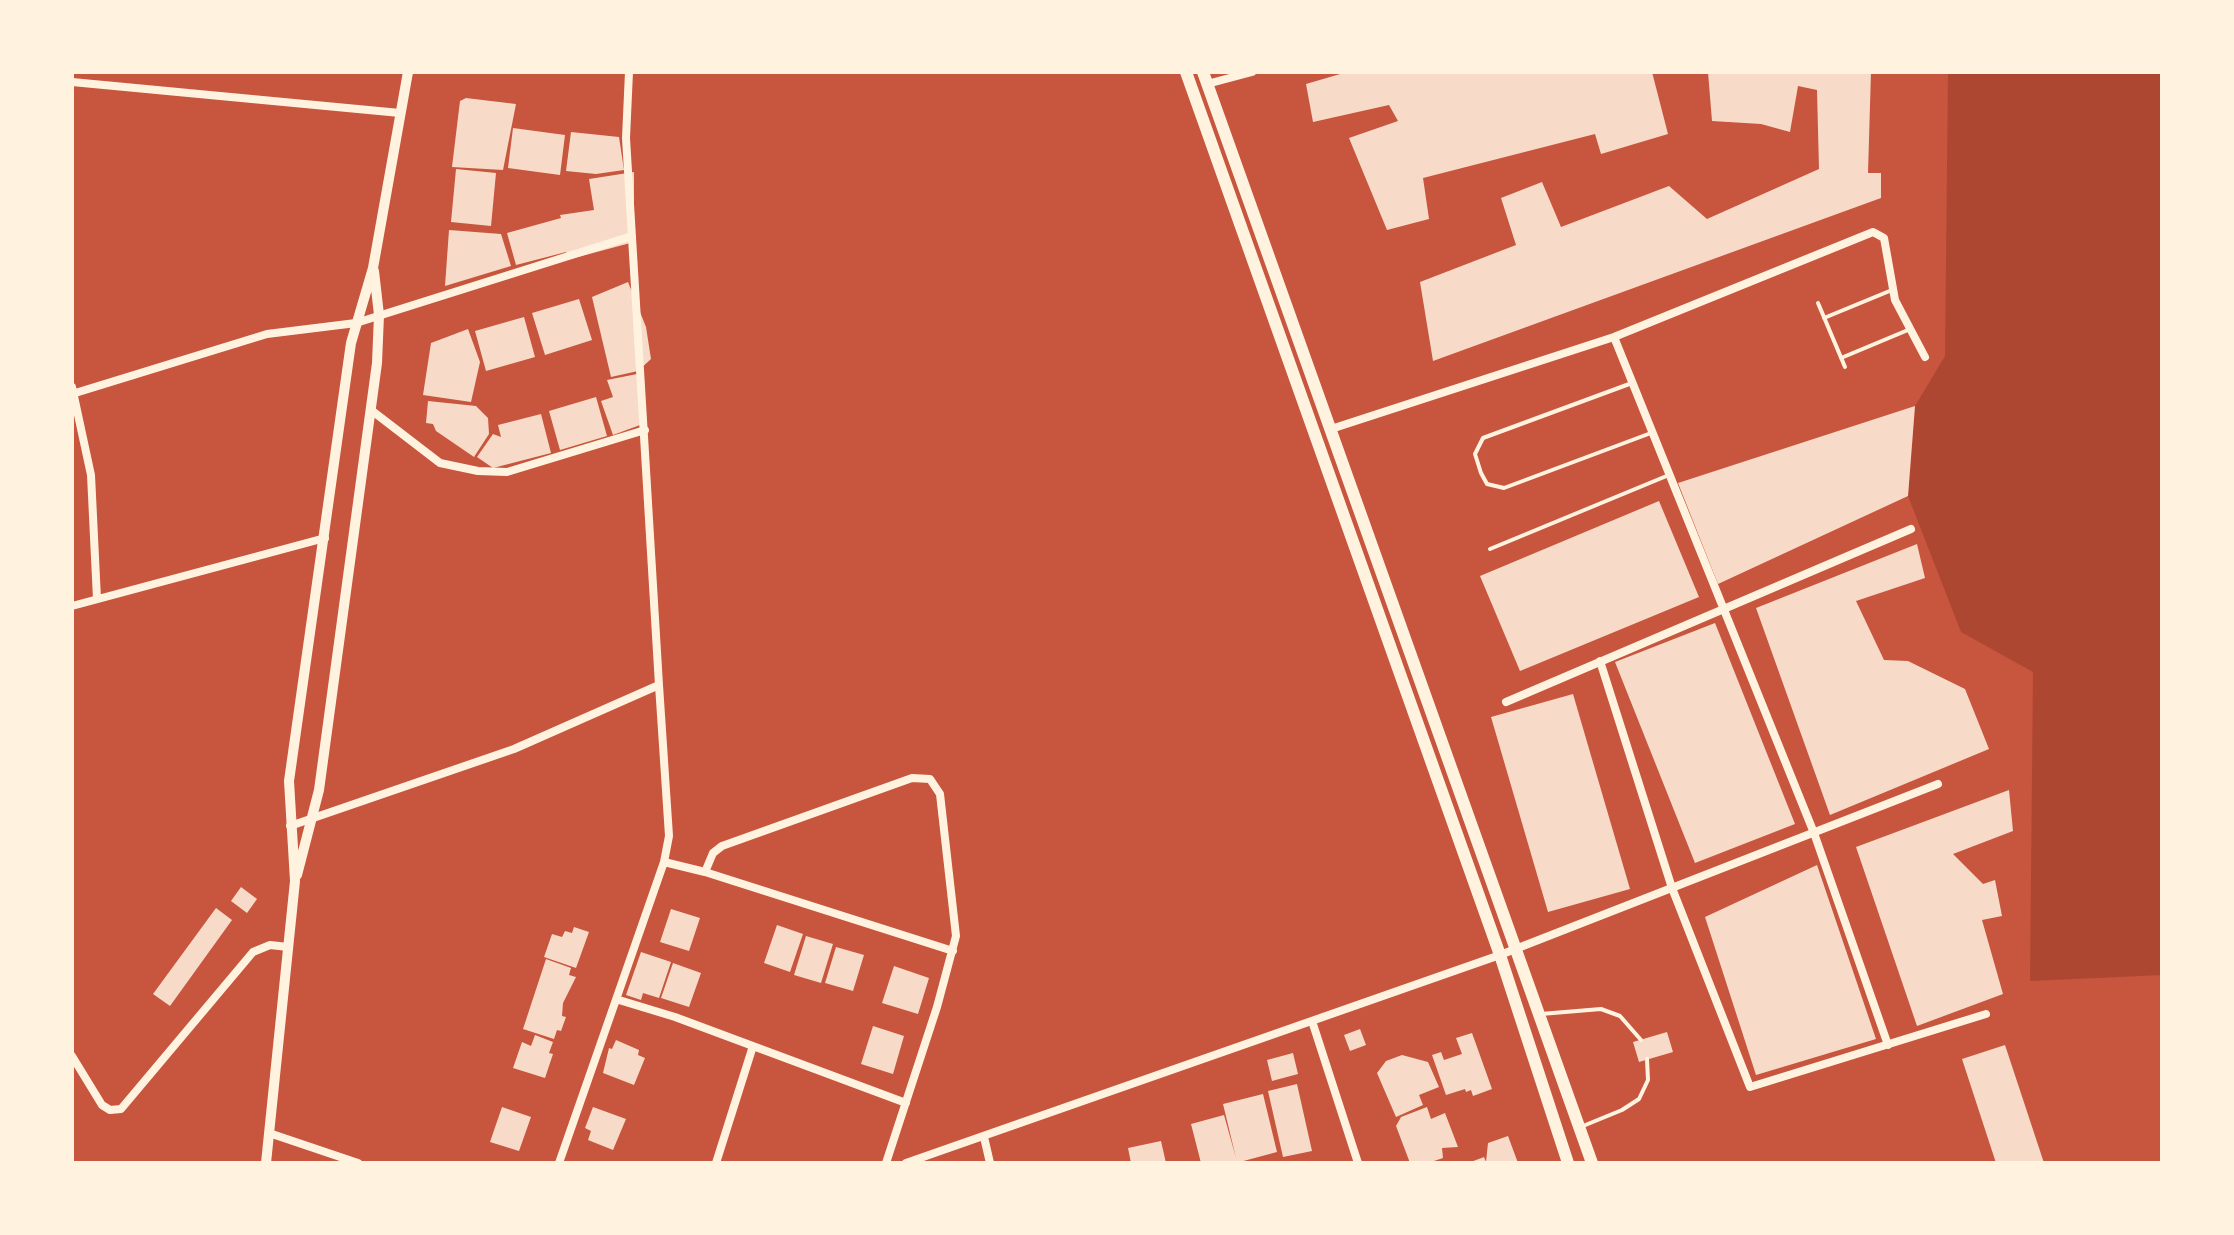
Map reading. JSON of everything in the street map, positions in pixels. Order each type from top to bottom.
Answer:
[{"type":"main road","points":[[1186,72],[1500,955],[1568,1163]]},
{"type":"main road","points":[[1205,78],[1518,948],[1592,1163]]},
{"type":"street","points":[[295,881],[289,781],[356,323],[373,268],[408,72]]},
{"type":"street","points":[[559,1163],[619,1000],[664,862],[669,836],[626,138],[629,72]]},
{"type":"street","points":[[1205,78],[1252,72]]},
{"type":"street","points":[[72,82],[400,113]]},
{"type":"street","points":[[1331,429],[1614,337],[1873,232],[1884,238],[1892,290],[1908,330],[1925,357]]},
{"type":"street","points":[[97,599],[93,489],[73,391],[267,334],[356,323],[632,236]]},
{"type":"street","points":[[266,1163],[295,881],[314,818],[371,410],[379,315],[373,268]]},
{"type":"street","points":[[1614,337],[1814,833],[1888,1045]]},
{"type":"street","points":[[371,410],[440,463],[478,471],[507,472],[645,430]]},
{"type":"street","points":[[1506,702],[1911,529]]},
{"type":"street","points":[[72,606],[325,538]]},
{"type":"street","points":[[1600,661],[1672,888],[1750,1087],[1986,1014]]},
{"type":"street","points":[[290,826],[514,749],[659,685]]},
{"type":"street","points":[[705,872],[713,853],[722,846],[912,778],[930,779],[940,794],[957,925],[953,951],[886,1163]]},
{"type":"street","points":[[906,1163],[1500,955],[1938,784]]},
{"type":"street","points":[[664,862],[705,872],[953,951]]},
{"type":"street","points":[[72,1056],[102,1105],[110,1110],[121,1109],[253,952],[270,945],[288,947]]},
{"type":"street","points":[[619,1000],[906,1103]]},
{"type":"street","points":[[1312,1021],[1358,1163]]},
{"type":"street","points":[[716,1163],[753,1046]]},
{"type":"street","points":[[269,1133],[358,1163]]},
{"type":"street","points":[[984,1137],[990,1163]]},
{"type":"lane","points":[[1824,318],[1892,290]]},
{"type":"lane","points":[[1818,303],[1845,367]]},
{"type":"lane","points":[[1841,358],[1908,330]]},
{"type":"lane","points":[[1632,383],[1483,438],[1475,454],[1481,473],[1487,484],[1504,488],[1651,433]]},
{"type":"lane","points":[[1490,549],[1669,475]]},
{"type":"lane","points":[[1541,1014],[1590,1008],[1611,1011],[1629,1023],[1641,1040]]},
{"type":"lane","points":[[1581,1127],[1622,1110],[1639,1099],[1648,1080],[1647,1059]]},
{"type":"shaded area","points":[[1948,72],[2162,72],[2162,975],[2030,981],[2033,672],[1961,632],[1908,496],[1915,406],[1945,356]]},
{"type":"building","points":[[1347,72],[1652,72],[1668,134],[1601,154],[1595,134],[1423,178],[1429,219],[1387,230],[1349,138],[1398,121],[1389,105],[1313,122],[1306,84]]},
{"type":"building","points":[[1708,72],[1871,72],[1868,173],[1881,173],[1881,198],[1433,361],[1420,282],[1516,245],[1501,198],[1542,182],[1561,227],[1669,186],[1707,219],[1819,169],[1817,90],[1798,86],[1790,132],[1761,124],[1712,121]]},
{"type":"building","points":[[466,98],[516,104],[503,170],[452,167],[460,101]]},
{"type":"building","points":[[513,128],[565,135],[560,175],[508,168]]},
{"type":"building","points":[[571,132],[619,137],[624,170],[596,174],[566,171]]},
{"type":"building","points":[[456,169],[496,173],[491,226],[451,222]]},
{"type":"building","points":[[634,172],[634,242],[567,260],[566,252],[516,265],[507,233],[561,218],[560,215],[594,210],[589,179]]},
{"type":"building","points":[[449,230],[501,234],[511,266],[445,286]]},
{"type":"building","points":[[628,282],[646,327],[651,359],[638,371],[611,377],[592,297]]},
{"type":"building","points":[[579,299],[592,340],[545,355],[532,313]]},
{"type":"building","points":[[524,317],[535,357],[486,371],[475,331]]},
{"type":"building","points":[[468,329],[480,362],[471,402],[423,395],[431,343]]},
{"type":"building","points":[[637,374],[640,425],[613,435],[601,401],[613,397],[607,380]]},
{"type":"building","points":[[596,397],[607,436],[560,450],[549,411]]},
{"type":"building","points":[[428,401],[476,406],[488,418],[489,434],[474,457],[436,431],[433,424],[426,423]]},
{"type":"building","points":[[1915,406],[1908,496],[1718,584],[1678,483]]},
{"type":"building","points":[[541,414],[551,453],[493,468],[477,457],[493,434],[501,437],[498,425]]},
{"type":"building","points":[[1659,501],[1699,597],[1520,671],[1480,576]]},
{"type":"building","points":[[1917,544],[1925,578],[1856,601],[1884,660],[1908,661],[1965,689],[1989,749],[1830,815],[1756,608]]},
{"type":"building","points":[[1715,623],[1795,824],[1695,863],[1615,662]]},
{"type":"building","points":[[1573,694],[1630,889],[1548,912],[1491,717]]},
{"type":"building","points":[[2009,790],[2013,831],[1953,854],[1983,884],[1995,880],[2002,916],[1982,920],[2003,994],[1917,1026],[1856,847]]},
{"type":"building","points":[[1817,865],[1876,1039],[1756,1075],[1705,917]]},
{"type":"building","points":[[241,887],[257,899],[247,913],[231,901]]},
{"type":"building","points":[[216,908],[232,920],[170,1006],[153,994]]},
{"type":"building","points":[[671,909],[700,918],[689,951],[660,942]]},
{"type":"building","points":[[777,925],[803,934],[790,972],[764,963]]},
{"type":"building","points":[[574,927],[589,932],[576,968],[544,957],[552,934],[562,937],[565,931],[572,933]]},
{"type":"building","points":[[806,936],[833,944],[821,983],[794,975]]},
{"type":"building","points":[[836,947],[864,955],[853,991],[825,983]]},
{"type":"building","points":[[641,952],[671,962],[659,998],[643,993],[641,1000],[626,995]]},
{"type":"building","points":[[546,959],[571,968],[569,975],[576,977],[563,1003],[562,1016],[566,1017],[554,1039],[523,1029]]},
{"type":"building","points":[[673,963],[701,973],[689,1007],[661,998]]},
{"type":"building","points":[[894,966],[929,978],[918,1014],[882,1003]]},
{"type":"building","points":[[873,1026],[904,1036],[893,1074],[861,1064]]},
{"type":"building","points":[[1360,1029],[1366,1045],[1350,1051],[1344,1035]]},
{"type":"building","points":[[1667,1032],[1673,1052],[1639,1062],[1633,1042]]},
{"type":"building","points":[[1472,1033],[1492,1089],[1473,1096],[1471,1090],[1466,1092],[1465,1089],[1446,1095],[1432,1055],[1441,1052],[1444,1060],[1462,1054],[1456,1038]]},
{"type":"building","points":[[535,1035],[553,1042],[549,1053],[553,1054],[545,1078],[513,1068],[522,1042],[531,1046]]},
{"type":"building","points":[[616,1040],[639,1050],[638,1055],[645,1058],[634,1085],[603,1073],[609,1048],[612,1049]]},
{"type":"building","points":[[2005,1045],[2044,1163],[1996,1163],[1962,1059]]},
{"type":"building","points":[[1293,1053],[1298,1074],[1272,1081],[1267,1060]]},
{"type":"building","points":[[1402,1055],[1428,1062],[1439,1087],[1419,1095],[1423,1105],[1396,1117],[1377,1073],[1386,1061]]},
{"type":"building","points":[[1297,1084],[1312,1151],[1283,1157],[1268,1091]]},
{"type":"building","points":[[1263,1094],[1277,1152],[1236,1163],[1201,1163],[1191,1124],[1224,1115],[1236,1158],[1223,1104]]},
{"type":"building","points":[[502,1107],[531,1117],[519,1151],[490,1142]]},
{"type":"building","points":[[593,1107],[626,1119],[613,1150],[588,1140],[591,1131],[585,1128]]},
{"type":"building","points":[[1427,1107],[1431,1119],[1445,1113],[1458,1147],[1442,1148],[1443,1158],[1428,1163],[1410,1163],[1396,1126],[1401,1117]]},
{"type":"building","points":[[1508,1136],[1518,1163],[1468,1163],[1484,1157],[1486,1162],[1488,1143]]},
{"type":"building","points":[[1161,1141],[1166,1163],[1131,1163],[1128,1148]]}]
